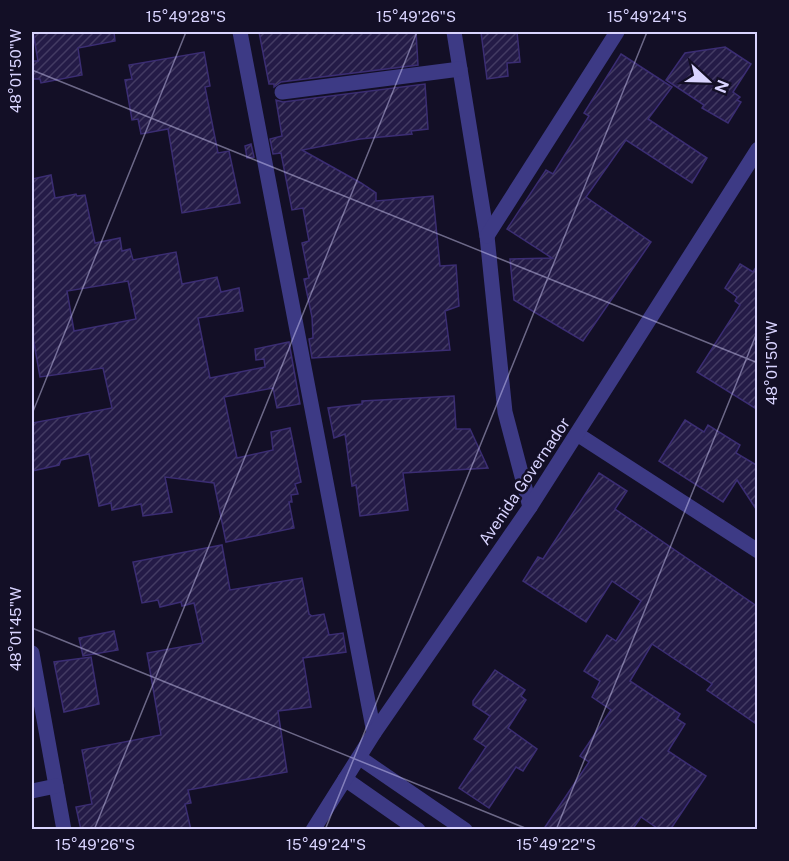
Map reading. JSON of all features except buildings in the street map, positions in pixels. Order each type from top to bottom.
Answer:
[{"type":"street","points":[[240,32],[374,733]]},
{"type":"street","points":[[454,32],[487,236],[505,412],[530,507]]},
{"type":"street","points":[[487,236],[617,32]]},
{"type":"street","points":[[282,92],[460,69]]},
{"type":"street","name":"Avenida Governador","points":[[313,830],[374,733],[530,507],[758,149]]},
{"type":"street","points":[[577,434],[758,551]]},
{"type":"street","points":[[32,653],[64,830]]},
{"type":"street","points":[[360,758],[465,830]]},
{"type":"street","points":[[345,779],[418,830]]},
{"type":"street","points":[[32,791],[56,786]]}]
